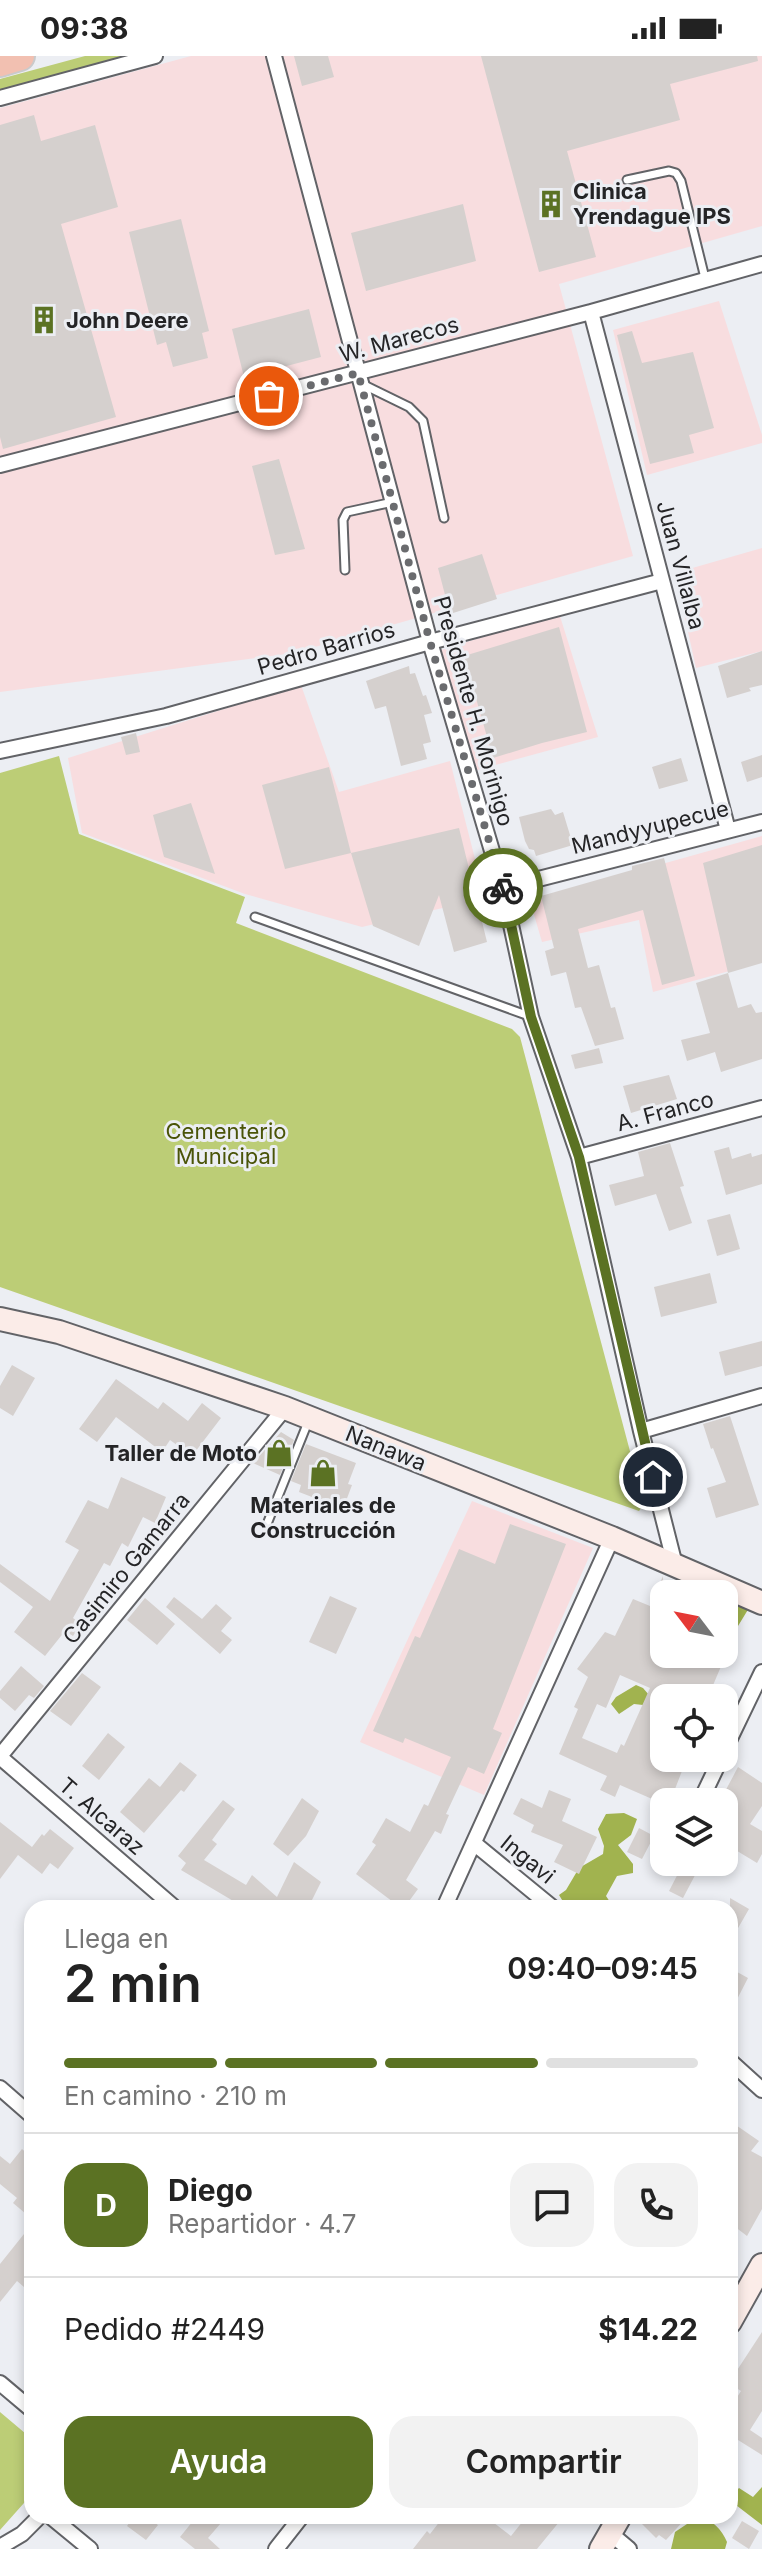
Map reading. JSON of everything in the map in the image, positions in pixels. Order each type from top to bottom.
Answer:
[{"type":"highway","points":[[0,62],[20,56]]},
{"type":"street","points":[[0,98],[155,56]]},
{"type":"street","name":"Presidente H. Morinigo","points":[[274,56],[430,642],[503,888],[531,1017],[579,1157],[641,1431],[675,1565]]},
{"type":"street","name":"W. Marecos","points":[[0,465],[360,378],[762,264]]},
{"type":"street","name":"Juan Villalba","points":[[591,312],[728,830]]},
{"type":"street","name":"Pedro Barrios","points":[[0,751],[166,716],[662,581]]},
{"type":"street","name":"Mandyyupecue","points":[[503,888],[762,822]]},
{"type":"street","name":"A. Franco","points":[[579,1157],[762,1108]]},
{"type":"street","name":"Nanawa","points":[[2,1323],[59,1332],[285,1408],[612,1538],[762,1603]]},
{"type":"street","points":[[641,1431],[762,1396]]},
{"type":"street","name":"Casimiro Gamarra","points":[[0,1757],[285,1408]]},
{"type":"street","points":[[448,1900],[612,1538]]},
{"type":"street","points":[[738,1722],[762,1672]]},
{"type":"street","name":"T. Alcaraz","points":[[0,1757],[166,1900]]},
{"type":"street","name":"Ingavi","points":[[475,1844],[543,1900]]},
{"type":"street","points":[[738,2068],[762,2090]]},
{"type":"street","points":[[0,2088],[24,2109]]},
{"type":"street","points":[[738,2308],[762,2265]]},
{"type":"street","points":[[0,2383],[24,2403]]},
{"type":"street","points":[[0,2547],[32,2524]]},
{"type":"street","points":[[60,2524],[90,2549]]},
{"type":"street","points":[[276,2549],[296,2524]]},
{"type":"street","points":[[611,2533],[629,2549]]},
{"type":"lane","points":[[627,180],[669,171],[676,173],[681,181],[705,278]]},
{"type":"lane","points":[[360,378],[409,407],[423,421],[444,518]]},
{"type":"lane","points":[[345,570],[343,520],[347,512],[393,502]]},
{"type":"lane","points":[[255,917],[531,1017]]},
{"type":"lane","points":[[267,1524],[310,1418]]},
{"type":"shaded area","points":[[191,56],[762,56],[762,226],[559,284],[633,556],[294,653],[0,692],[0,108]]},
{"type":"shaded area","points":[[719,301],[762,443],[647,475],[613,330]]},
{"type":"shaded area","points":[[762,548],[762,651],[696,668],[675,573]]},
{"type":"shaded area","points":[[559,613],[598,737],[477,770],[438,651]]},
{"type":"shaded area","points":[[301,685],[339,792],[450,761],[485,898],[362,927],[245,894],[82,833],[68,758]]},
{"type":"shaded area","points":[[762,836],[762,962],[653,992],[639,920],[542,942],[530,901]]},
{"type":"shaded area","points":[[472,1501],[593,1548],[484,1795],[360,1742]]},
{"type":"green space","points":[[85,56],[124,56],[0,90],[0,79]]},
{"type":"green space","name":"Cementerio Municipal","points":[[59,756],[79,834],[245,897],[236,923],[512,1029],[520,1037],[644,1504],[639,1511],[0,1287],[0,773]]},
{"type":"green space","points":[[738,1603],[749,1608],[738,1626]]},
{"type":"green space","points":[[636,1685],[649,1695],[643,1705],[634,1704],[619,1714],[611,1704],[616,1697]]},
{"type":"green space","points":[[624,1813],[637,1819],[631,1835],[618,1845],[633,1864],[633,1873],[617,1876],[606,1896],[609,1900],[562,1900],[559,1895],[566,1890],[579,1868],[603,1854],[604,1846],[598,1829],[606,1814]]},
{"type":"green space","points":[[0,2412],[24,2432],[24,2503],[0,2530]]},
{"type":"green space","points":[[762,2487],[762,2525],[738,2507],[739,2488],[753,2497]]},
{"type":"green space","points":[[687,2524],[713,2524],[727,2542],[725,2549],[671,2549],[675,2532]]},
{"type":"building","points":[[294,56],[328,56],[334,77],[302,86]]},
{"type":"building","name":"Clinica Yrendague IPS","points":[[481,56],[757,56],[758,61],[670,84],[680,120],[567,151],[596,257],[539,272]]},
{"type":"building","name":"John Deere","points":[[34,115],[41,141],[95,125],[118,207],[61,224],[116,417],[3,449],[0,437],[0,125]]},
{"type":"building","points":[[463,204],[476,261],[366,291],[351,233]]},
{"type":"building","points":[[181,219],[209,331],[202,333],[208,358],[173,367],[166,342],[157,345],[129,232]]},
{"type":"building","points":[[309,309],[321,357],[244,377],[232,329]]},
{"type":"building","points":[[632,331],[642,363],[693,352],[714,428],[689,435],[694,453],[650,464],[617,335]]},
{"type":"building","points":[[279,459],[305,549],[275,555],[252,466]]},
{"type":"building","points":[[482,554],[497,599],[450,614],[438,568]]},
{"type":"building","points":[[559,627],[587,732],[493,758],[464,656]]},
{"type":"building","points":[[762,651],[762,685],[727,698],[718,666]]},
{"type":"building","points":[[409,666],[410,674],[415,673],[432,713],[424,715],[431,742],[423,744],[427,759],[401,766],[386,706],[375,709],[366,681]]},
{"type":"building","points":[[136,733],[140,752],[126,755],[121,737]]},
{"type":"building","points":[[762,755],[762,777],[747,782],[741,762]]},
{"type":"building","points":[[681,758],[688,781],[659,789],[652,767]]},
{"type":"building","points":[[329,767],[351,853],[285,869],[262,785]]},
{"type":"building","points":[[191,803],[215,874],[164,857],[153,815]]},
{"type":"building","points":[[551,809],[555,815],[563,812],[573,845],[536,856],[525,841],[519,817]]},
{"type":"building","points":[[459,828],[487,942],[454,952],[439,895],[419,946],[373,926],[351,853]]},
{"type":"building","points":[[762,845],[762,963],[728,973],[703,863]]},
{"type":"building","points":[[664,858],[695,976],[662,985],[643,910],[578,929],[588,968],[599,965],[624,1039],[595,1046],[581,1007],[575,1008],[566,972],[551,976],[545,951],[554,948],[541,896]]},
{"type":"building","points":[[728,973],[738,1008],[751,1004],[756,1013],[762,1012],[762,1059],[721,1072],[715,1052],[687,1061],[681,1040],[710,1033],[696,983]]},
{"type":"building","points":[[599,1048],[603,1063],[575,1069],[571,1055]]},
{"type":"building","points":[[669,1075],[677,1099],[631,1113],[623,1086]]},
{"type":"building","points":[[670,1143],[692,1223],[669,1231],[656,1194],[615,1206],[609,1185],[644,1176],[638,1152]]},
{"type":"building","points":[[729,1147],[732,1159],[751,1153],[752,1157],[762,1154],[762,1184],[726,1195],[714,1151]]},
{"type":"building","points":[[730,1214],[740,1249],[717,1256],[707,1220]]},
{"type":"building","points":[[710,1273],[717,1303],[661,1317],[654,1287]]},
{"type":"building","points":[[762,1341],[762,1366],[725,1376],[719,1352]]},
{"type":"building","points":[[12,1365],[35,1378],[13,1416],[0,1408],[0,1386]]},
{"type":"building","points":[[116,1379],[158,1409],[163,1402],[188,1421],[202,1403],[221,1418],[192,1456],[170,1440],[162,1452],[116,1417],[97,1442],[79,1429]]},
{"type":"building","points":[[730,1416],[759,1505],[716,1518],[707,1488],[726,1482],[703,1424]]},
{"type":"building","points":[[281,1432],[294,1440],[280,1475],[253,1463]]},
{"type":"building","points":[[306,1444],[356,1463],[343,1509],[299,1492],[301,1485],[291,1481]]},
{"type":"building","points":[[121,1477],[166,1497],[155,1523],[143,1517],[128,1547],[122,1543],[110,1566],[104,1563],[73,1618],[81,1624],[73,1636],[65,1631],[45,1656],[14,1632],[33,1607],[0,1582],[0,1564],[50,1601],[79,1550],[65,1542],[88,1500],[108,1509]]},
{"type":"building","points":[[510,1524],[566,1544],[493,1729],[502,1733],[484,1774],[468,1767],[446,1814],[449,1815],[441,1834],[435,1831],[406,1880],[418,1889],[410,1900],[390,1900],[356,1874],[376,1845],[372,1842],[386,1818],[410,1832],[424,1804],[428,1806],[451,1757],[405,1738],[403,1743],[373,1731],[415,1636],[420,1638],[459,1549],[495,1564]]},
{"type":"building","points":[[330,1596],[357,1608],[336,1654],[309,1642]]},
{"type":"building","points":[[174,1597],[202,1619],[216,1604],[232,1618],[221,1631],[232,1640],[220,1654],[166,1607]]},
{"type":"building","points":[[145,1598],[175,1624],[157,1645],[127,1620]]},
{"type":"building","points":[[633,1599],[650,1606],[650,1668],[720,1668],[714,1684],[650,1684],[650,1688],[650,1772],[682,1772],[675,1788],[650,1788],[650,1798],[620,1785],[615,1797],[600,1790],[607,1776],[559,1754],[578,1709],[574,1707],[588,1677],[577,1669],[605,1632],[615,1636]],"holes":[[[620,1675],[650,1688],[624,1746],[621,1744],[617,1753],[582,1738],[597,1704],[606,1708]]]},
{"type":"building","points":[[21,1666],[44,1686],[34,1698],[29,1695],[15,1711],[0,1698],[0,1691]]},
{"type":"building","points":[[82,1673],[101,1687],[71,1726],[50,1711]]},
{"type":"building","points":[[108,1733],[125,1747],[99,1780],[82,1766]]},
{"type":"building","points":[[180,1762],[197,1775],[144,1833],[120,1812],[149,1778],[160,1787]]},
{"type":"building","points":[[738,1767],[762,1783],[762,1806],[750,1824],[762,1831],[762,1854],[757,1863],[738,1851],[738,1788],[727,1788]]},
{"type":"building","points":[[549,1790],[571,1799],[562,1821],[597,1837],[579,1874],[554,1862],[563,1845],[531,1832],[534,1825],[513,1814],[521,1798],[542,1808]]},
{"type":"building","points":[[302,1798],[319,1811],[306,1836],[288,1856],[273,1844]]},
{"type":"building","points":[[223,1800],[235,1809],[212,1840],[217,1844],[204,1860],[246,1885],[252,1875],[277,1897],[294,1862],[321,1882],[312,1900],[232,1900],[181,1870],[186,1863],[178,1856]]},
{"type":"building","points":[[0,1822],[32,1847],[50,1829],[74,1848],[58,1869],[50,1863],[42,1874],[18,1855],[0,1879]]},
{"type":"building","points":[[639,1828],[650,1834],[650,1844],[642,1859],[627,1852]]},
{"type":"building","points":[[677,1876],[695,1876],[683,1898],[669,1891]]},
{"type":"building","points":[[738,1903],[749,1909],[738,1928]]},
{"type":"building","points":[[738,1972],[748,1978],[738,1997]]},
{"type":"building","points":[[738,2127],[759,2141],[751,2151],[762,2157],[762,2209],[747,2236],[738,2229]]},
{"type":"building","points":[[22,2149],[24,2151],[24,2212],[13,2203],[17,2198],[0,2184],[0,2156],[10,2164]]},
{"type":"building","points":[[24,2234],[24,2287],[17,2281],[0,2302],[0,2264]]},
{"type":"building","points":[[762,2332],[762,2411],[750,2430],[762,2438],[762,2455],[738,2440],[738,2396],[741,2391],[738,2389],[738,2369]]},
{"type":"building","points":[[742,2521],[759,2531],[749,2549],[732,2538]]},
{"type":"building","points":[[128,2524],[158,2525],[146,2540],[127,2526]]},
{"type":"building","points":[[191,2524],[220,2524],[208,2538],[220,2549],[195,2549],[180,2537]]},
{"type":"building","points":[[438,2524],[495,2524],[511,2536],[521,2524],[557,2524],[537,2549],[413,2549],[427,2531],[430,2534]]},
{"type":"building","points":[[642,2524],[681,2524],[666,2540],[659,2535],[656,2538]]},
{"type":"way so far","points":[[269,396],[358,373],[430,642],[503,888]]},
{"type":"place","name":"Clinica Yrendague IPS","points":[[551,204]]},
{"type":"place","name":"John Deere","points":[[44,320]]},
{"type":"place","name":"Taller de Moto","points":[[279,1453]]},
{"type":"place","name":"Materiales de Construcción","points":[[323,1473]]},
{"type":"route","points":[[503,888],[531,1017],[579,1157],[653,1477]]}]
